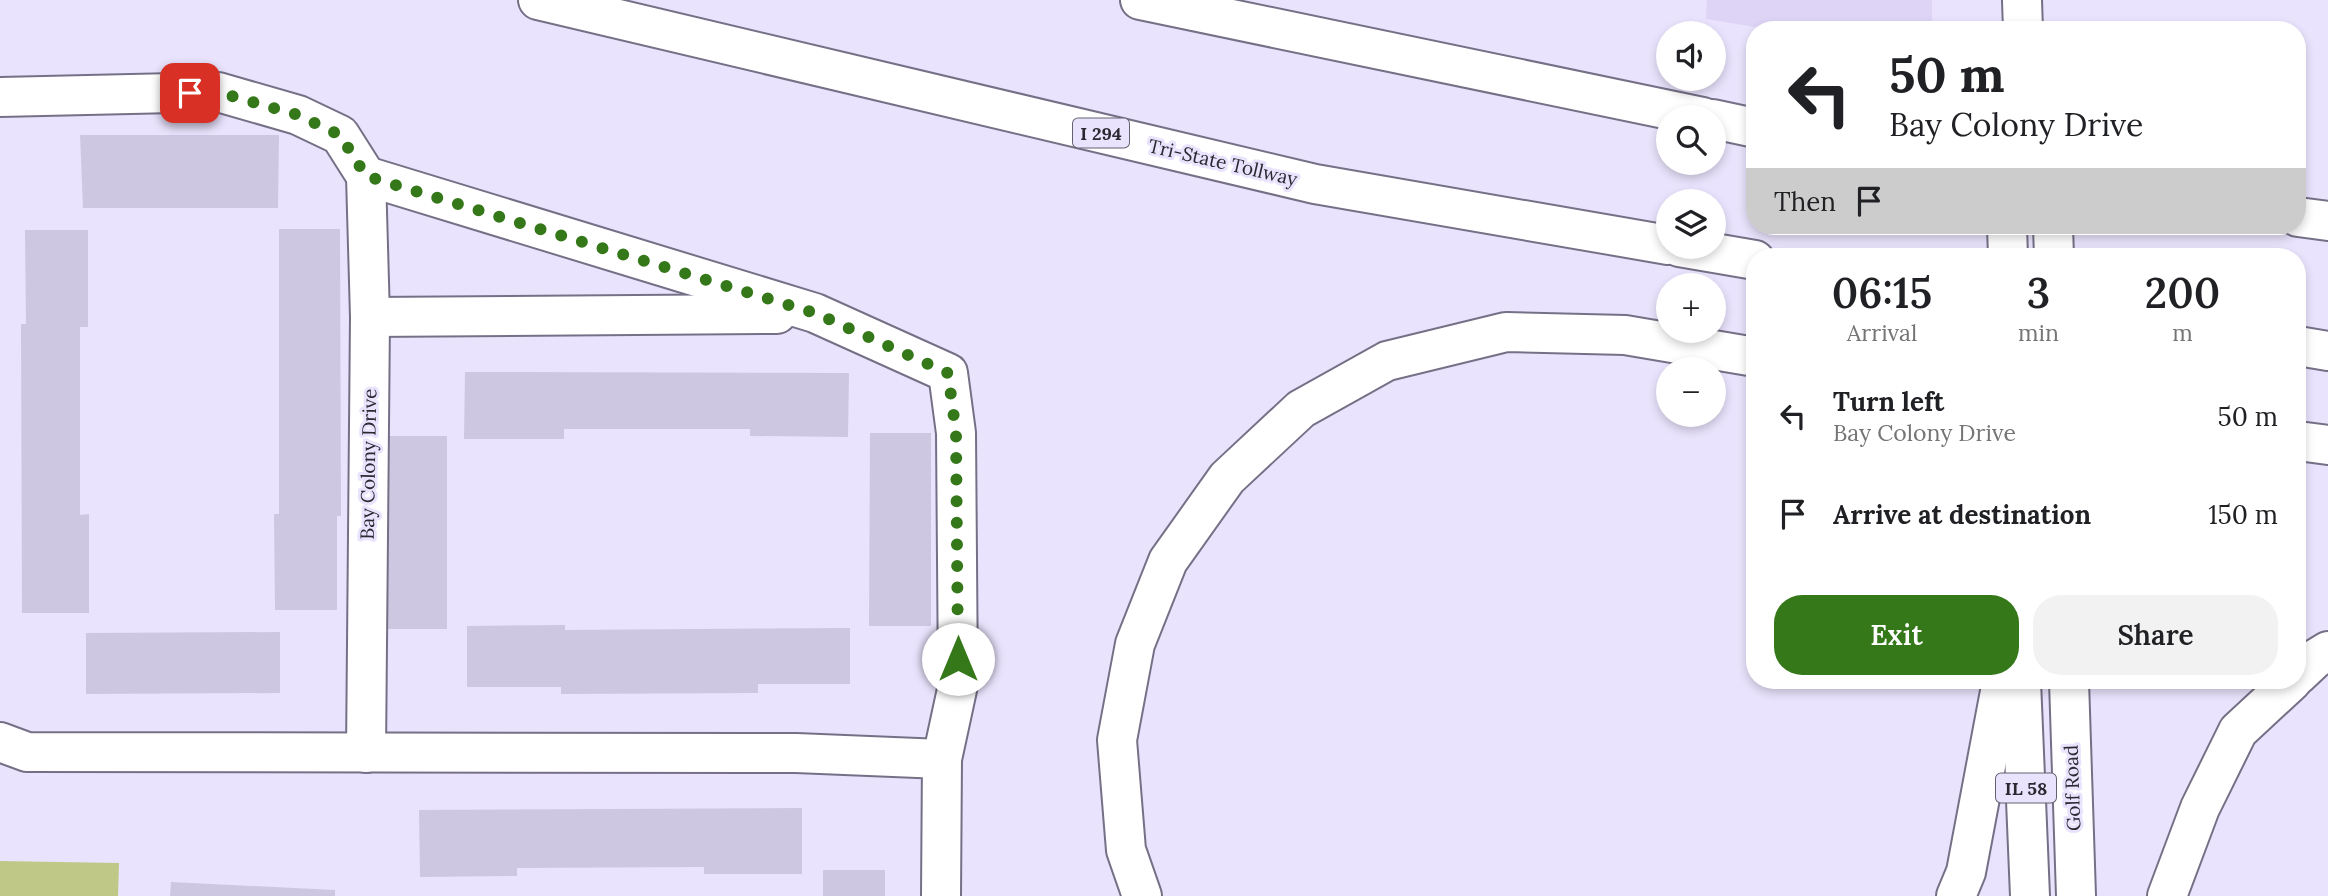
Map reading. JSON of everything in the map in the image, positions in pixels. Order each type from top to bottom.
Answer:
[{"type":"main road","name":"Tri-State Tollway","points":[[538,0],[1315,184],[1656,243]]},
{"type":"main road","points":[[1140,0],[1656,107]]},
{"type":"main road","points":[[2022,0],[2023,21]]},
{"type":"main road","points":[[0,97],[218,92],[298,115],[340,135],[366,176],[815,313],[948,373],[956,433],[958,685],[942,759],[941,896]]},
{"type":"main road","points":[[1726,122],[1746,126]]},
{"type":"main road","name":"Bay Colony Drive","points":[[366,176],[370,317],[366,752]]},
{"type":"main road","points":[[2306,218],[2328,221]]},
{"type":"main road","points":[[1726,255],[1746,258]]},
{"type":"main road","points":[[370,317],[815,313]]},
{"type":"main road","points":[[1142,896],[1126,850],[1117,740],[1135,643],[1168,561],[1227,478],[1301,409],[1387,361],[1506,332],[1625,335],[1746,355]]},
{"type":"main road","points":[[2306,347],[2328,351]]},
{"type":"main road","points":[[2306,442],[2328,445]]},
{"type":"main road","points":[[2306,667],[2328,651]]},
{"type":"main road","points":[[1956,896],[1966,873],[2000,689]]},
{"type":"main road","name":"IL 58","points":[[2021,689],[2031,896]]},
{"type":"main road","name":"Golf Road","points":[[2069,689],[2076,896]]},
{"type":"main road","points":[[2167,896],[2200,808],[2238,731],[2283,689]]},
{"type":"main road","points":[[0,742],[27,752],[796,753],[942,759]]},
{"type":"shaded area","points":[[1707,0],[1932,0],[1932,21],[1746,21],[1746,26],[1706,19]]},
{"type":"green space","points":[[0,861],[119,863],[118,896],[0,896]]},
{"type":"building","points":[[80,135],[279,135],[278,208],[83,208]]},
{"type":"building","points":[[279,229],[340,229],[341,516],[337,516],[337,610],[275,610],[274,514],[279,514]]},
{"type":"building","points":[[25,230],[88,230],[88,327],[80,327],[80,515],[89,514],[89,613],[22,613],[21,324],[26,324]]},
{"type":"building","points":[[465,372],[849,373],[848,437],[750,436],[750,429],[564,429],[564,439],[464,439]]},
{"type":"building","points":[[870,433],[931,433],[931,626],[869,626]]},
{"type":"building","points":[[384,436],[447,436],[447,629],[384,629]]},
{"type":"building","points":[[565,625],[565,630],[850,628],[850,684],[758,684],[758,693],[561,694],[561,687],[467,687],[467,626]]},
{"type":"building","points":[[280,632],[280,693],[86,694],[86,633]]},
{"type":"building","points":[[802,808],[802,874],[704,874],[704,867],[517,868],[517,876],[420,877],[419,810]]},
{"type":"building","points":[[823,870],[885,870],[885,896],[823,896]]},
{"type":"building","points":[[171,882],[335,890],[335,896],[170,896]]},
{"type":"route","points":[[190,93],[218,92],[298,115],[340,135],[366,176],[815,313],[948,373],[956,433],[958,659]]}]
